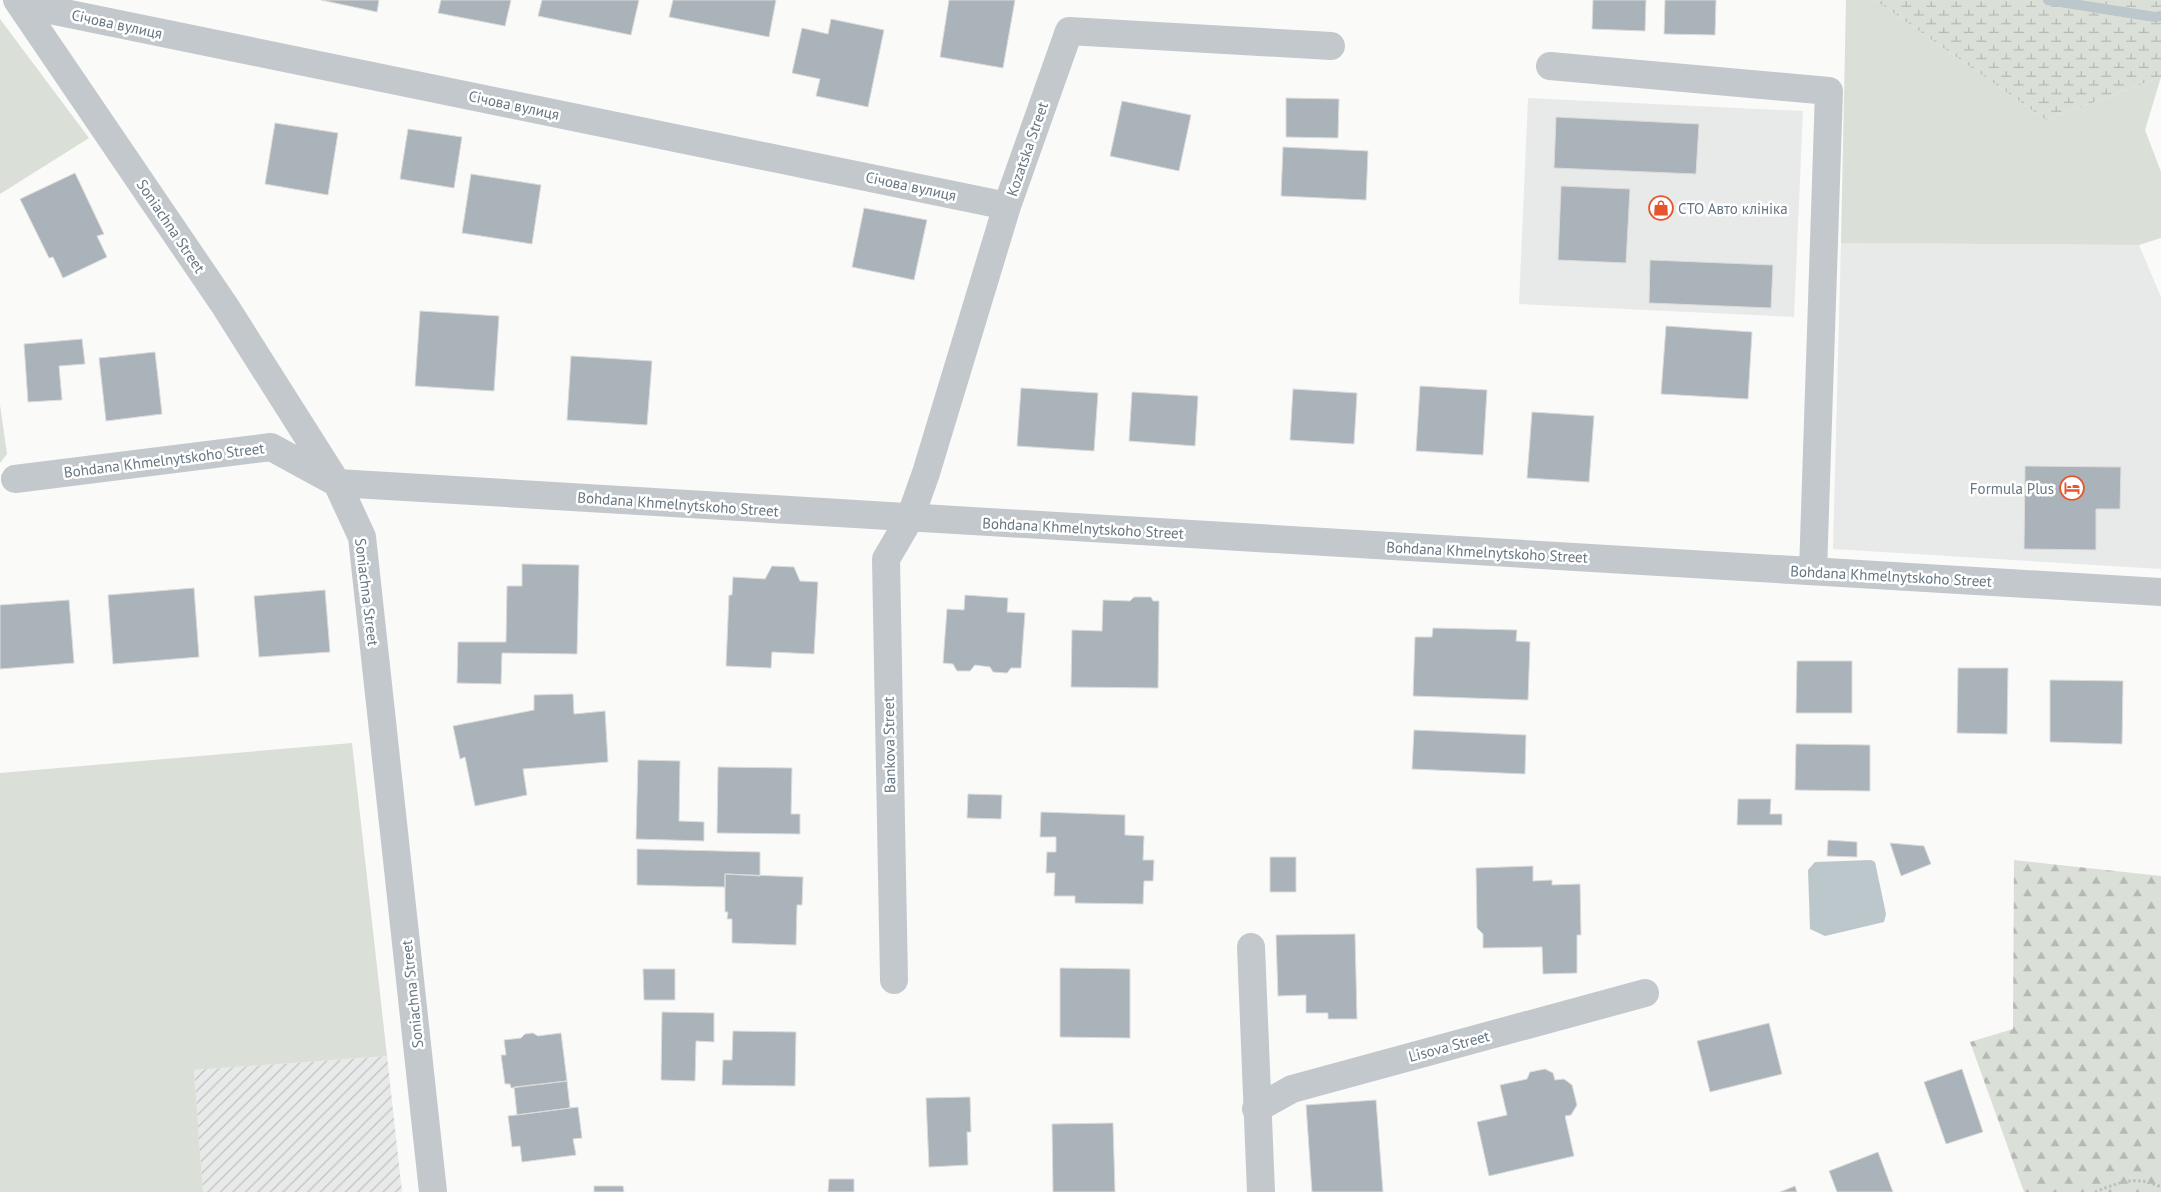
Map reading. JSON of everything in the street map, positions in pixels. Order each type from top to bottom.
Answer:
[{"type":"street","name":"Січова вулиця","points":[[20,1],[1007,206]]},
{"type":"street","name":"Soniachna Street","points":[[20,1],[225,306],[338,483],[362,537],[433,1192]]},
{"type":"street","name":"Kozatska Street","points":[[910,518],[926,473],[1007,206],[1069,32],[1331,46]]},
{"type":"street","points":[[1550,66],[1829,91],[1813,571]]},
{"type":"street","name":"Bohdana Khmelnytskoho Street","points":[[15,479],[271,447],[338,483],[2161,592]]},
{"type":"street","name":"Bankova Street","points":[[894,980],[886,559],[910,518]]},
{"type":"street","points":[[1251,947],[1256,1109],[1261,1192]]},
{"type":"street","name":"Lisova Street","points":[[1256,1109],[1292,1089],[1645,993]]},
{"type":"path","points":[[2095,1192],[2132,1179],[2147,1180],[2161,1186]]},
{"type":"shaded area","name":"СТО Авто клініка","points":[[1528,98],[1803,111],[1794,317],[1519,304]]},
{"type":"shaded area","points":[[1841,243],[2139,245],[2161,297],[2161,569],[1833,549]]},
{"type":"shaded area","points":[[1871,860],[1875,862],[1886,914],[1884,922],[1825,936],[1810,929],[1808,870],[1815,862]]},
{"type":"shaded area","points":[[387,1056],[402,1192],[203,1192],[194,1070]]},
{"type":"green space","points":[[1846,0],[1875,0],[2046,120],[2161,77],[2145,130],[2161,172],[2161,238],[2139,245],[1841,243]]},
{"type":"green space","points":[[1875,0],[2161,0],[2161,77],[2046,120]]},
{"type":"green space","points":[[0,19],[89,138],[0,194]]},
{"type":"green space","points":[[0,405],[7,454],[0,463]]},
{"type":"green space","points":[[352,743],[387,1056],[194,1070],[203,1192],[0,1192],[0,773]]},
{"type":"green space","points":[[2014,860],[2161,876],[2161,1192],[2024,1192],[1970,1042],[2013,1029]]},
{"type":"building","points":[[321,0],[379,0],[377,12]]},
{"type":"building","points":[[441,0],[511,0],[505,26],[438,13]]},
{"type":"building","points":[[542,0],[639,0],[631,35],[538,16]]},
{"type":"building","points":[[673,0],[776,0],[769,37],[669,17]]},
{"type":"building","points":[[949,0],[1015,0],[1003,68],[940,57]]},
{"type":"building","points":[[1593,0],[1646,0],[1645,31],[1592,29]]},
{"type":"building","points":[[1665,0],[1716,0],[1715,35],[1664,34]]},
{"type":"building","points":[[831,19],[884,30],[868,107],[816,96],[820,79],[792,73],[802,28],[828,34]]},
{"type":"building","points":[[1286,98],[1339,99],[1338,138],[1286,137]]},
{"type":"building","points":[[1122,101],[1191,115],[1179,171],[1110,156]]},
{"type":"building","points":[[1556,117],[1699,124],[1696,174],[1554,168]]},
{"type":"building","points":[[275,123],[338,133],[328,195],[265,184]]},
{"type":"building","points":[[408,129],[462,137],[454,188],[400,179]]},
{"type":"building","points":[[1283,147],[1368,151],[1366,200],[1281,196]]},
{"type":"building","points":[[75,173],[104,234],[97,236],[107,257],[63,278],[53,257],[49,258],[20,199]]},
{"type":"building","points":[[471,174],[541,185],[532,244],[462,233]]},
{"type":"building","points":[[1561,186],[1630,189],[1626,263],[1558,260]]},
{"type":"building","points":[[864,208],[927,220],[914,280],[852,267]]},
{"type":"building","points":[[1650,260],[1773,265],[1771,308],[1649,303]]},
{"type":"building","points":[[420,311],[499,316],[494,391],[415,386]]},
{"type":"building","points":[[1666,326],[1752,332],[1748,399],[1661,394]]},
{"type":"building","points":[[82,339],[85,364],[59,366],[62,400],[28,402],[24,344]]},
{"type":"building","points":[[155,352],[162,414],[106,421],[99,358]]},
{"type":"building","points":[[571,356],[652,361],[647,425],[567,420]]},
{"type":"building","points":[[1420,386],[1487,390],[1483,455],[1416,451]]},
{"type":"building","points":[[1021,388],[1098,393],[1094,451],[1017,446]]},
{"type":"building","points":[[1293,389],[1357,393],[1354,444],[1290,440]]},
{"type":"building","points":[[1132,392],[1198,396],[1195,446],[1129,441]]},
{"type":"building","points":[[1532,412],[1594,416],[1589,482],[1527,478]]},
{"type":"building","name":"Formula Plus","points":[[2025,466],[2121,467],[2120,509],[2096,509],[2096,550],[2024,549]]},
{"type":"building","points":[[522,564],[579,565],[577,654],[502,653],[501,684],[457,683],[458,642],[506,642],[507,586],[522,586]]},
{"type":"building","points":[[772,566],[794,567],[800,581],[818,582],[814,654],[772,652],[771,668],[726,666],[729,595],[732,595],[733,577],[765,579]]},
{"type":"building","points":[[194,588],[199,657],[113,664],[108,595]]},
{"type":"building","points":[[325,590],[330,652],[259,657],[254,596]]},
{"type":"building","points":[[965,595],[1008,598],[1007,612],[1025,613],[1021,668],[1011,668],[1007,673],[993,672],[990,667],[975,665],[970,671],[957,671],[953,664],[943,663],[947,609],[964,610]]},
{"type":"building","points":[[1134,597],[1151,597],[1153,601],[1159,601],[1158,688],[1071,687],[1072,630],[1102,631],[1103,600],[1130,601]]},
{"type":"building","points":[[69,600],[74,663],[0,669],[0,605]]},
{"type":"building","points":[[1433,628],[1517,630],[1516,641],[1530,642],[1528,700],[1413,696],[1415,637],[1432,637]]},
{"type":"building","points":[[1797,661],[1852,661],[1852,713],[1796,713]]},
{"type":"building","points":[[1958,668],[2008,668],[2007,734],[1957,733]]},
{"type":"building","points":[[2050,680],[2123,681],[2122,744],[2050,742]]},
{"type":"building","points":[[573,694],[574,714],[605,711],[608,762],[523,769],[527,795],[475,806],[465,757],[460,759],[453,726],[534,710],[534,695]]},
{"type":"building","points":[[1414,730],[1526,735],[1525,774],[1412,769]]},
{"type":"building","points":[[1796,744],[1870,745],[1870,791],[1795,790]]},
{"type":"building","points":[[638,760],[680,761],[679,821],[704,822],[704,841],[636,839]]},
{"type":"building","points":[[718,767],[792,768],[791,814],[800,814],[800,834],[717,833]]},
{"type":"building","points":[[968,794],[1002,795],[1001,819],[967,818]]},
{"type":"building","points":[[1738,799],[1771,799],[1770,814],[1782,814],[1782,825],[1737,825]]},
{"type":"building","points":[[1041,812],[1125,815],[1125,835],[1144,836],[1143,860],[1154,860],[1153,881],[1144,881],[1143,904],[1075,903],[1075,896],[1054,896],[1055,873],[1046,873],[1047,852],[1056,852],[1056,837],[1040,837]]},
{"type":"building","points":[[1828,840],[1857,842],[1857,857],[1827,856]]},
{"type":"building","points":[[1890,843],[1924,846],[1931,864],[1901,876]]},
{"type":"building","points":[[637,849],[760,852],[760,876],[725,874],[725,887],[637,885]]},
{"type":"building","points":[[1270,857],[1296,857],[1296,892],[1270,892]]},
{"type":"building","points":[[1533,866],[1533,881],[1552,880],[1552,885],[1580,884],[1581,935],[1577,935],[1577,973],[1543,974],[1542,947],[1483,948],[1483,934],[1477,928],[1476,868]]},
{"type":"building","points":[[725,874],[803,877],[802,905],[797,905],[796,945],[732,943],[732,919],[727,919],[728,912],[725,912]]},
{"type":"building","points":[[1355,934],[1357,1019],[1328,1019],[1328,1013],[1306,1013],[1306,995],[1278,996],[1276,935]]},
{"type":"building","points":[[1060,968],[1130,969],[1130,1038],[1060,1037]]},
{"type":"building","points":[[643,969],[675,969],[675,1000],[644,1000]]},
{"type":"building","points":[[662,1012],[714,1013],[714,1042],[696,1041],[695,1081],[661,1080]]},
{"type":"building","points":[[1769,1023],[1782,1074],[1710,1092],[1697,1041]]},
{"type":"building","points":[[733,1031],[796,1032],[795,1086],[722,1085],[723,1060],[732,1060]]},
{"type":"building","points":[[533,1033],[538,1036],[561,1033],[567,1081],[511,1088],[510,1084],[505,1084],[501,1055],[506,1055],[504,1040],[521,1038],[525,1034]]},
{"type":"building","points":[[1545,1069],[1553,1073],[1555,1080],[1564,1079],[1572,1085],[1577,1105],[1571,1115],[1565,1116],[1574,1156],[1489,1176],[1477,1122],[1507,1115],[1500,1085],[1527,1079],[1530,1072]]},
{"type":"building","points":[[1962,1069],[1983,1132],[1946,1144],[1924,1082]]},
{"type":"building","points":[[567,1081],[570,1108],[517,1115],[514,1087]]},
{"type":"building","points":[[970,1097],[971,1132],[967,1132],[968,1165],[929,1167],[926,1098]]},
{"type":"building","points":[[1376,1100],[1383,1192],[1312,1192],[1306,1105]]},
{"type":"building","points":[[578,1107],[582,1138],[573,1139],[576,1155],[522,1162],[520,1146],[512,1147],[508,1116]]},
{"type":"building","points":[[1113,1123],[1115,1192],[1053,1192],[1052,1124]]},
{"type":"building","points":[[1878,1152],[1893,1192],[1837,1192],[1829,1171]]},
{"type":"building","points":[[829,1179],[854,1179],[854,1192],[828,1192]]},
{"type":"building","points":[[594,1186],[623,1186],[624,1192],[594,1192]]},
{"type":"building","points":[[1795,1186],[1797,1192],[1780,1192]]},
{"type":"waterway","points":[[2048,0],[2155,17],[2161,16]]},
{"type":"place","name":"СТО Авто клініка","points":[[1661,208]]},
{"type":"place","name":"Formula Plus","points":[[2072,488]]}]
